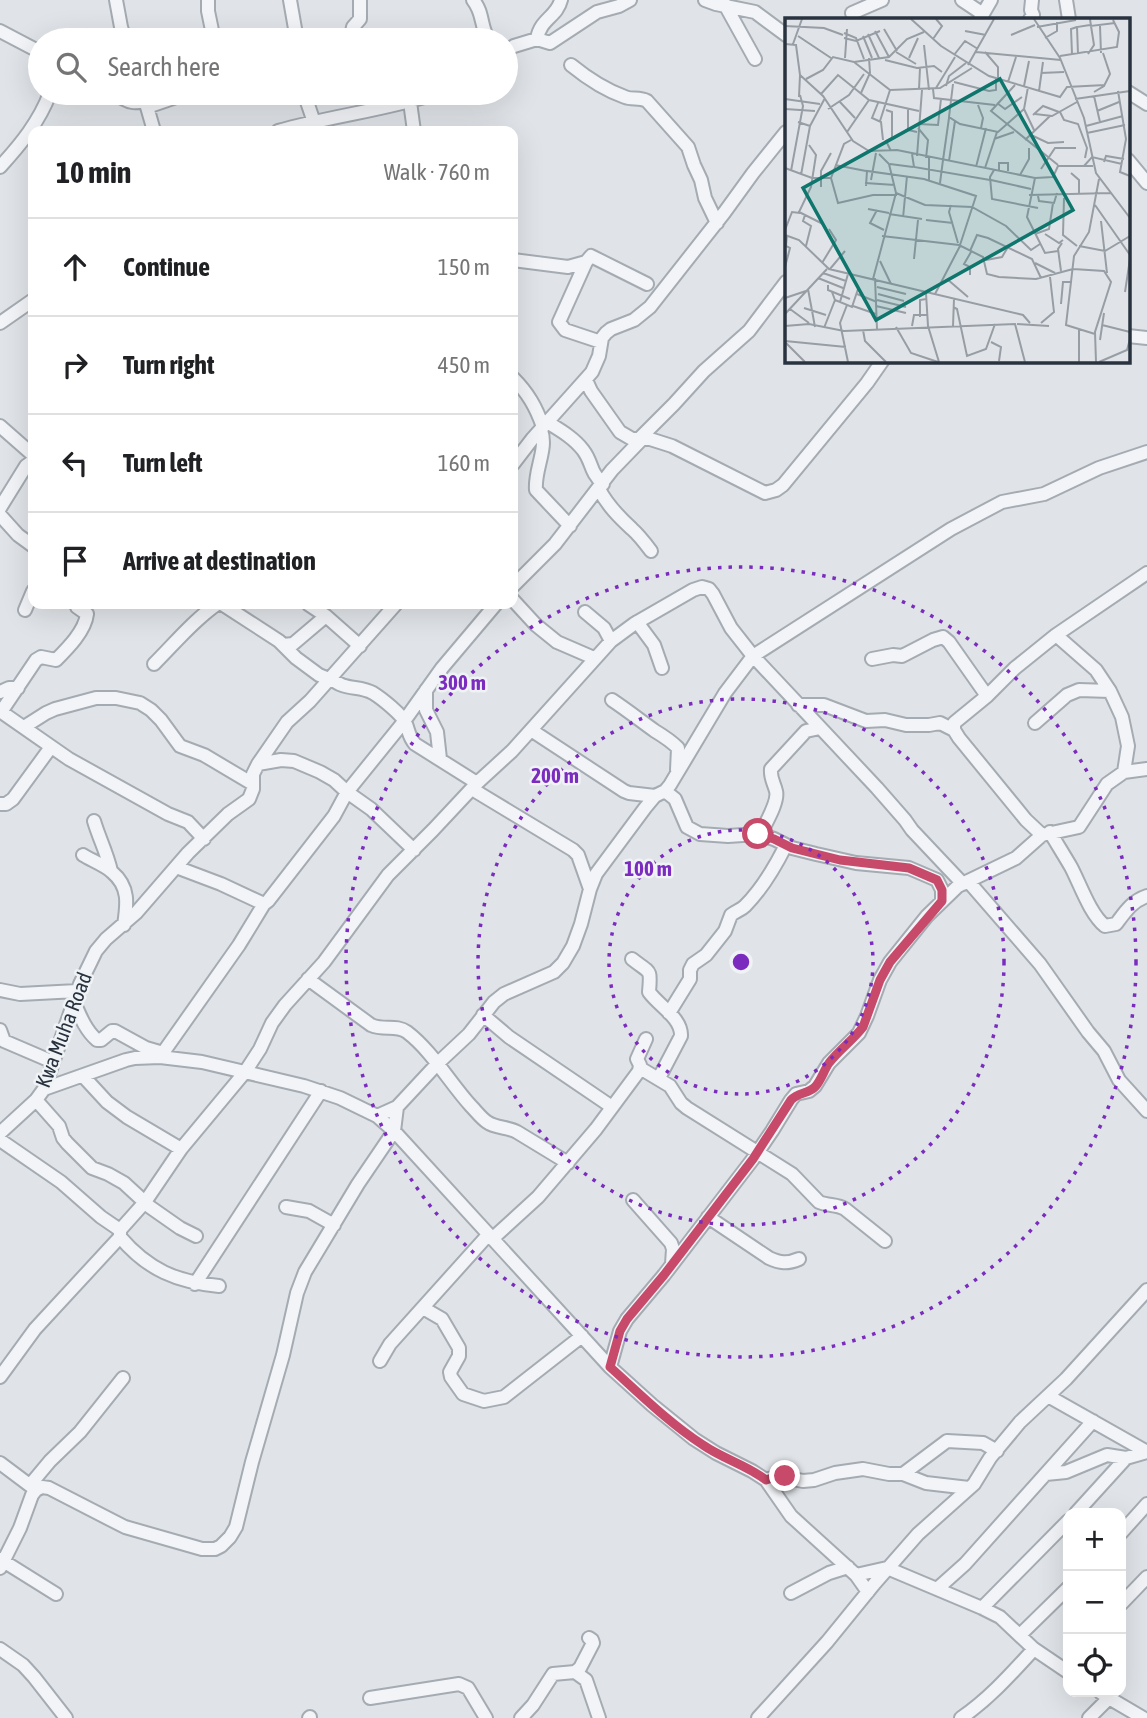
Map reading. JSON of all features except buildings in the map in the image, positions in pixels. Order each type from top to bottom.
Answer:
[{"type":"street","points":[[116,0],[121,28]]},
{"type":"street","points":[[212,0],[208,11],[212,28]]},
{"type":"street","points":[[290,0],[295,28]]},
{"type":"street","points":[[353,28],[361,15],[360,0]]},
{"type":"street","points":[[537,39],[538,29],[558,8],[561,0]]},
{"type":"street","points":[[518,45],[537,39],[550,43],[599,6],[619,6],[630,0]]},
{"type":"street","points":[[705,0],[755,12],[785,34]]},
{"type":"street","points":[[850,11],[882,0]]},
{"type":"street","points":[[962,0],[982,17],[991,0]]},
{"type":"street","points":[[1032,0],[1033,18]]},
{"type":"street","points":[[1066,0],[1069,18]]},
{"type":"street","points":[[481,3],[484,28]]},
{"type":"street","points":[[724,3],[755,58]]},
{"type":"street","points":[[0,31],[28,46]]},
{"type":"street","points":[[570,65],[598,85],[625,98],[643,98],[647,101],[688,147],[705,198],[717,223]]},
{"type":"street","points":[[1130,93],[1147,104]]},
{"type":"street","points":[[34,126],[45,105]]},
{"type":"street","points":[[146,105],[151,126]]},
{"type":"street","points":[[308,105],[316,126],[398,105]]},
{"type":"street","points":[[410,105],[413,126]]},
{"type":"street","points":[[518,458],[586,380],[596,365],[602,338],[611,329],[634,320],[650,307],[785,133]]},
{"type":"street","points":[[0,167],[28,135]]},
{"type":"street","points":[[1130,162],[1145,179]]},
{"type":"street","points":[[601,342],[565,330],[559,322],[586,262],[591,256],[647,284]]},
{"type":"street","points":[[518,261],[568,267],[586,262]]},
{"type":"street","points":[[518,581],[555,544],[640,440],[704,371],[749,331],[785,283]]},
{"type":"street","points":[[3,316],[28,303]]},
{"type":"street","points":[[586,380],[620,432],[632,439],[650,439],[672,446],[765,493],[783,485],[882,362]]},
{"type":"street","points":[[518,383],[530,396],[544,426],[536,490],[570,526]]},
{"type":"street","points":[[0,426],[28,451]]},
{"type":"street","points":[[544,426],[571,438],[583,449],[606,501],[651,551]]},
{"type":"street","points":[[377,1116],[397,1107],[469,1034],[494,1002],[504,994],[554,972],[563,963],[573,946],[596,874],[615,846],[670,785],[725,693],[753,656],[977,514],[1002,502],[1044,494],[1099,468],[1147,452]]},
{"type":"street","points":[[0,508],[28,465]]},
{"type":"street","points":[[0,516],[28,543]]},
{"type":"street","points":[[954,730],[954,723],[1015,668],[1056,635],[1147,573]]},
{"type":"street","points":[[0,1377],[35,1328],[120,1234],[145,1202],[181,1149],[245,1072],[272,1023],[324,962],[388,875],[512,751],[611,641],[636,622],[693,590],[706,587],[713,594],[731,628],[753,656],[884,796],[912,830],[1040,964],[1104,1051],[1119,1080],[1140,1097],[1147,1111]]},
{"type":"street","points":[[25,610],[28,603]]},
{"type":"street","points":[[518,605],[557,642],[594,658]]},
{"type":"street","points":[[79,609],[87,614],[81,630],[56,660],[43,657],[36,660],[19,688],[0,711],[51,747],[122,789],[188,822],[204,839]]},
{"type":"street","points":[[154,664],[183,632],[209,609]]},
{"type":"street","points":[[229,609],[283,645],[309,667],[340,684],[374,694],[404,720],[412,740],[475,786],[573,850],[578,855],[590,889]]},
{"type":"street","points":[[316,609],[360,646]]},
{"type":"street","points":[[253,784],[253,774],[258,764],[287,722],[310,701],[392,609]]},
{"type":"street","points":[[44,1088],[126,1060],[161,1055],[239,945],[264,904],[334,816],[347,792],[442,668],[492,609]]},
{"type":"street","points":[[585,612],[604,628],[611,641]]},
{"type":"street","points":[[283,645],[293,645],[326,616]]},
{"type":"street","points":[[636,622],[654,645],[662,668]]},
{"type":"street","points":[[1056,635],[1096,670],[1110,691],[1122,718],[1128,746],[1125,772]]},
{"type":"street","points":[[872,659],[902,656],[943,637],[987,696]]},
{"type":"street","points":[[0,692],[19,688]]},
{"type":"street","points":[[426,690],[426,710],[437,732],[440,759]]},
{"type":"street","points":[[1035,723],[1067,695],[1079,690],[1110,691]]},
{"type":"street","points":[[24,727],[46,712],[96,698],[116,698],[140,703],[152,710],[180,746],[204,755],[253,784]]},
{"type":"street","points":[[612,700],[668,737],[678,748],[676,773]]},
{"type":"street","points":[[799,705],[824,705],[866,721],[885,720],[906,725],[940,723],[954,730],[1026,820],[1046,834],[1101,923],[1108,926],[1116,924],[1127,909],[1147,896]]},
{"type":"street","points":[[760,835],[777,798],[770,776],[771,769],[806,731],[820,728]]},
{"type":"street","points":[[531,730],[624,791],[660,793],[675,799],[687,827],[700,834],[760,835],[840,860],[909,868],[937,880],[963,883]]},
{"type":"street","points":[[0,804],[6,804],[13,799],[51,747]]},
{"type":"street","points":[[258,764],[294,761],[334,780],[371,809],[414,850]]},
{"type":"street","points":[[610,1367],[620,1331],[627,1319],[758,1151],[796,1094],[809,1091],[815,1086],[829,1063],[863,1027],[880,980],[890,962],[942,901],[963,883],[1016,858],[1046,834],[1079,827],[1107,785],[1116,777],[1125,772],[1147,769]]},
{"type":"street","name":"Kwa Muha Road","points":[[0,1133],[36,1100],[44,1088],[75,997],[96,951],[136,913],[228,814],[249,799],[253,784]]},
{"type":"street","points":[[94,821],[111,871],[127,896],[124,925]]},
{"type":"street","points":[[669,1013],[690,979],[693,964],[706,955],[725,931],[731,915],[743,909],[761,887],[786,845]]},
{"type":"street","points":[[82,855],[111,871]]},
{"type":"street","points":[[178,865],[264,904]]},
{"type":"street","points":[[937,880],[942,890],[942,901]]},
{"type":"street","points":[[632,960],[650,974],[652,978],[649,992],[681,1029],[681,1036],[659,1078]]},
{"type":"street","points":[[308,979],[371,1025],[381,1029],[404,1030],[438,1063],[465,1100],[485,1121],[517,1132],[568,1163]]},
{"type":"street","points":[[0,990],[20,994],[75,997],[80,1017],[97,1040],[116,1031],[161,1055],[202,1062],[321,1091],[377,1116],[394,1131],[610,1367],[694,1439],[766,1480],[799,1524],[852,1571],[868,1592]]},
{"type":"street","points":[[483,1014],[509,1037],[612,1107]]},
{"type":"street","points":[[0,1030],[4,1041],[52,1062]]},
{"type":"street","points":[[646,1039],[637,1059],[640,1068],[670,1086],[681,1103],[792,1174],[819,1202],[840,1205],[885,1241]]},
{"type":"street","points":[[380,1361],[390,1344],[439,1289],[490,1237],[538,1197],[633,1081],[640,1068]]},
{"type":"street","points":[[83,1076],[107,1102],[127,1117],[181,1149]]},
{"type":"street","points":[[195,1284],[321,1091]]},
{"type":"street","points":[[36,1100],[59,1126],[67,1143],[92,1168],[117,1179],[180,1228],[196,1236]]},
{"type":"street","points":[[0,1463],[33,1487],[50,1488],[125,1527],[202,1549],[221,1546],[236,1527],[297,1293],[305,1272],[358,1184],[394,1131],[397,1107]]},
{"type":"street","points":[[0,1140],[61,1182],[120,1234],[142,1258],[163,1273],[195,1284],[219,1286]]},
{"type":"street","points":[[633,1200],[671,1243],[671,1265]]},
{"type":"street","points":[[286,1207],[309,1211],[334,1225]]},
{"type":"street","points":[[708,1217],[769,1258],[780,1263],[799,1259]]},
{"type":"street","points":[[758,1718],[827,1642],[918,1534],[974,1484],[1020,1422],[1066,1379],[1147,1290]]},
{"type":"street","points":[[423,1308],[442,1319],[459,1348],[459,1356],[450,1372],[451,1377],[463,1394],[484,1401],[504,1397],[582,1336]]},
{"type":"street","points":[[56,1594],[1,1563],[20,1528],[33,1487],[50,1461],[80,1432],[123,1378]]},
{"type":"street","points":[[1045,1474],[1066,1472],[1107,1455],[1126,1458],[1147,1452],[1048,1396]]},
{"type":"street","points":[[937,1589],[965,1564],[1093,1421]]},
{"type":"street","points":[[903,1474],[947,1441],[983,1443],[997,1451]]},
{"type":"street","points":[[1081,1508],[1126,1458]]},
{"type":"street","points":[[766,1480],[778,1476],[803,1481],[814,1480],[863,1469],[903,1474],[920,1482],[969,1488]]},
{"type":"street","points":[[1126,1527],[1147,1504]]},
{"type":"street","points":[[982,1608],[1063,1526]]},
{"type":"street","points":[[791,1592],[829,1573],[887,1569],[1000,1617],[1034,1649],[1063,1664]]},
{"type":"street","points":[[1126,1599],[1147,1577]]},
{"type":"street","points":[[1020,1635],[1063,1593]]},
{"type":"street","points":[[521,1718],[553,1674],[575,1672],[580,1668],[593,1643],[589,1638]]},
{"type":"street","points":[[0,1649],[34,1676],[66,1718]]},
{"type":"street","points":[[965,1717],[1002,1685],[1034,1649]]},
{"type":"street","points":[[575,1672],[586,1680],[598,1718]]},
{"type":"street","points":[[370,1698],[459,1684],[468,1688],[486,1718]]},
{"type":"street","points":[[1089,1718],[1103,1697]]},
{"type":"street","points":[[1107,1697],[1143,1718]]},
{"type":"route","points":[[758,834],[792,848],[840,860],[909,868],[937,880],[942,890],[942,901],[890,962],[872,999],[863,1027],[829,1063],[815,1086],[809,1091],[796,1094],[791,1100],[753,1159],[627,1319],[620,1331],[610,1367],[706,1448],[766,1480],[785,1476]]}]
